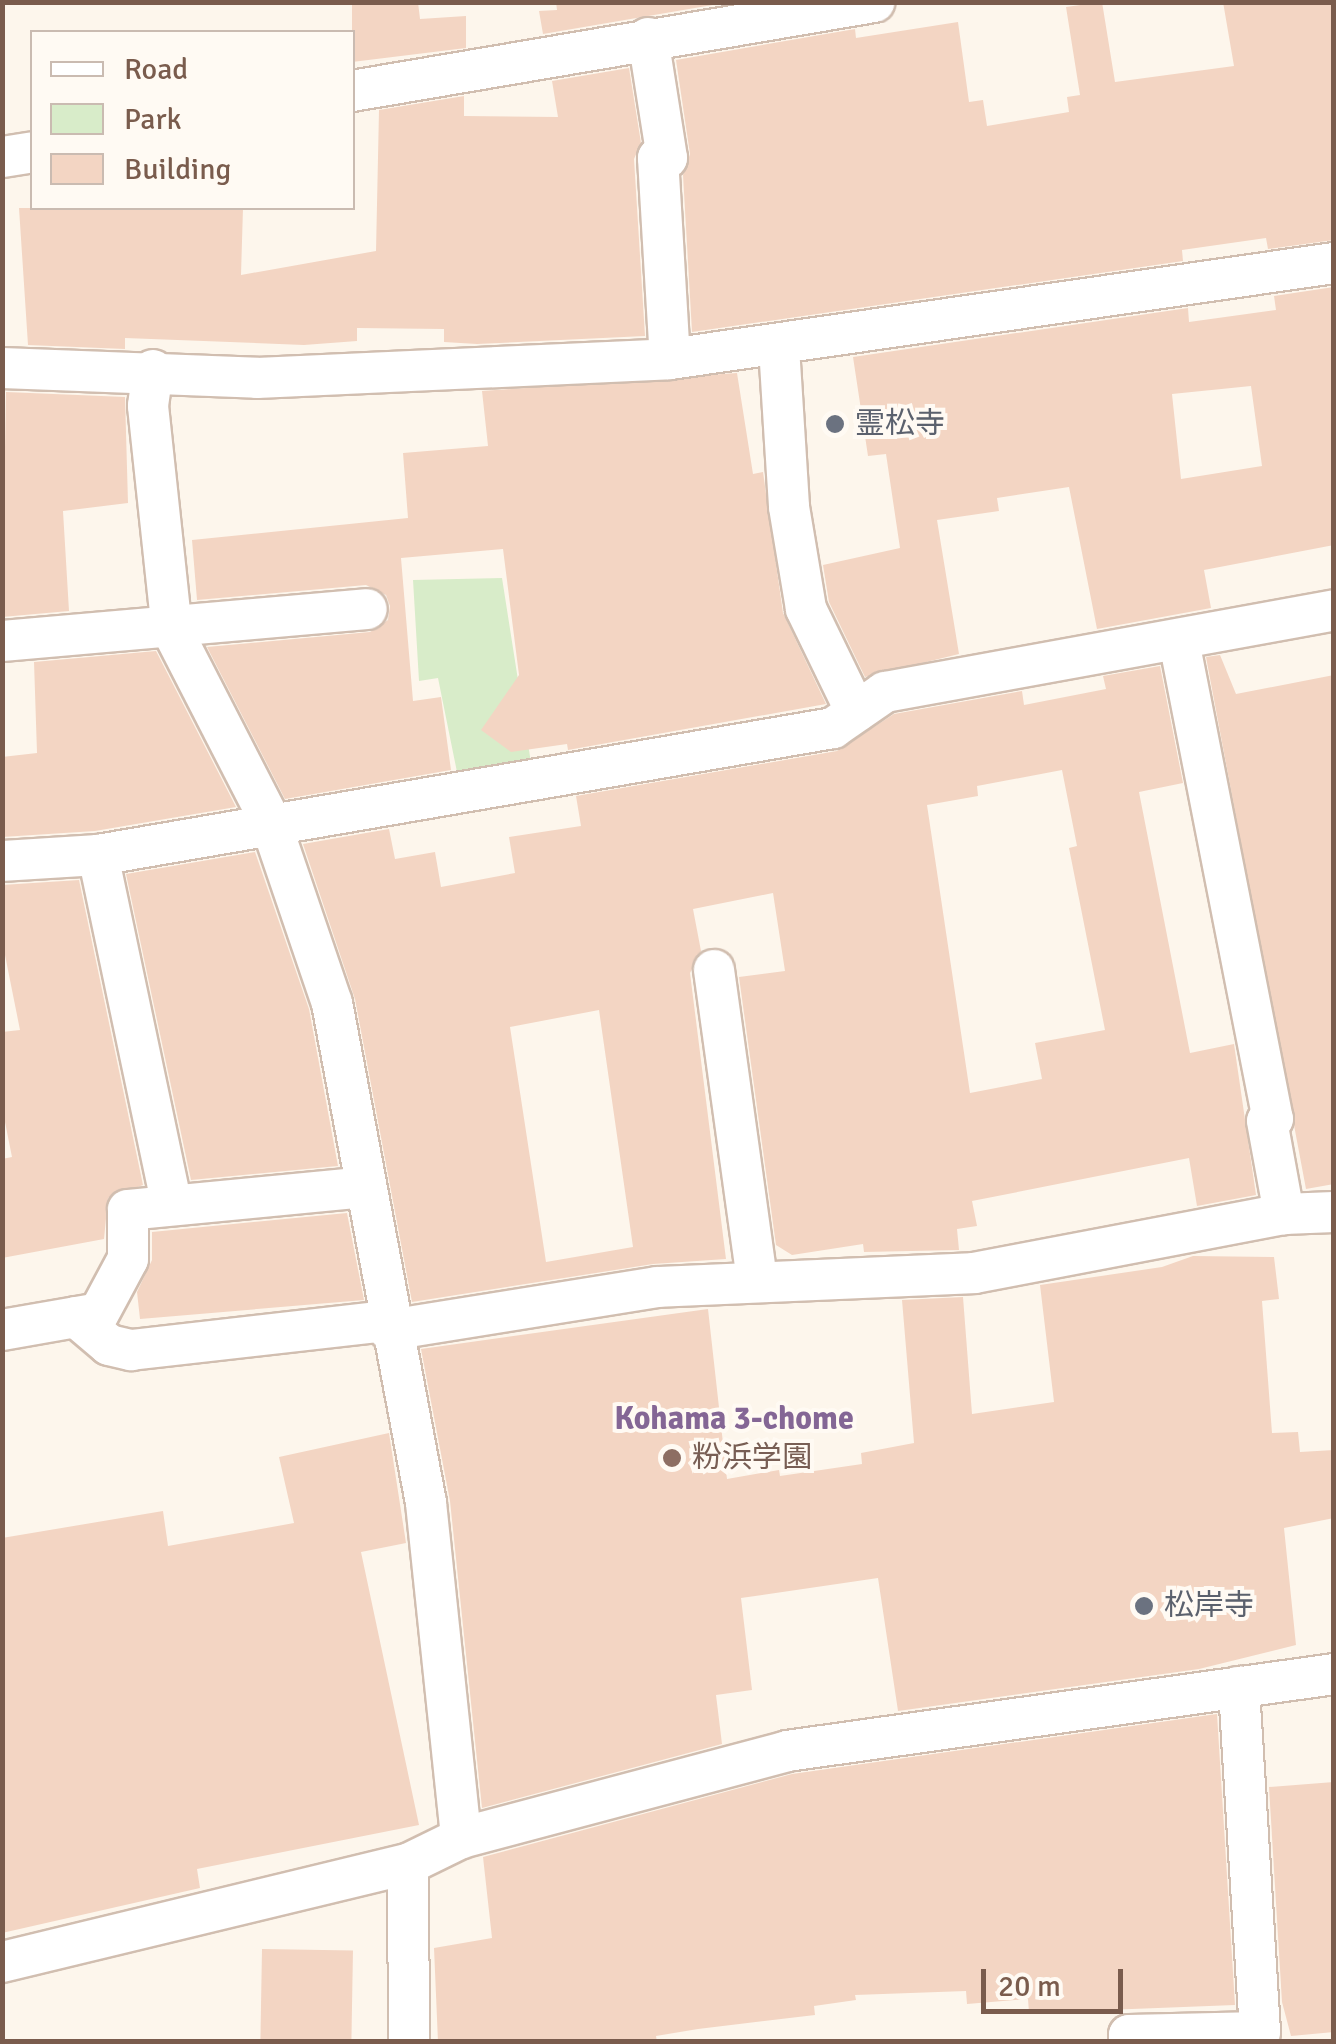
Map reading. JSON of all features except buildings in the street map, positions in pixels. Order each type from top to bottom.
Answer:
[{"type":"street","points":[[355,90],[874,2]]},
{"type":"street","points":[[648,38],[667,158],[658,158],[670,359]]},
{"type":"street","points":[[2,157],[30,152]]},
{"type":"street","points":[[2,368],[152,370],[257,378],[670,359],[779,347],[1334,263]]},
{"type":"street","points":[[779,347],[789,507],[806,609],[856,712]]},
{"type":"street","points":[[152,370],[148,406],[172,630],[270,820],[332,1003],[388,1326],[426,1503],[462,1838]]},
{"type":"street","points":[[2,641],[172,630],[366,609]]},
{"type":"street","points":[[2,861],[98,855],[270,820],[833,728],[885,692],[1334,610]]},
{"type":"street","points":[[1179,640],[1273,1120],[1266,1121],[1284,1214]]},
{"type":"street","points":[[98,855],[171,1202]]},
{"type":"street","points":[[714,970],[756,1280]]},
{"type":"street","points":[[2,1330],[99,1313],[128,1260],[128,1210],[171,1202],[366,1187]]},
{"type":"street","points":[[76,1316],[109,1345],[131,1350],[388,1326],[657,1287],[974,1272],[1284,1214],[1334,1212]]},
{"type":"street","points":[[2,1962],[408,1864],[462,1838],[787,1751],[1334,1674]]},
{"type":"street","points":[[1130,2042],[1129,2036],[1260,2032],[1239,1687]]},
{"type":"street","points":[[408,1864],[409,2042]]},
{"type":"green space","points":[[502,578],[531,763],[458,777],[438,678],[419,681],[413,580]]},
{"type":"place","name":"霊松寺","points":[[835,424]]},
{"type":"place","name":"粉浜学園","points":[[672,1458]]},
{"type":"place","name":"松岸寺","points":[[1144,1606]]},
{"type":"district","name":"Kohama 3-chome","points":[[734,1419]]}]
